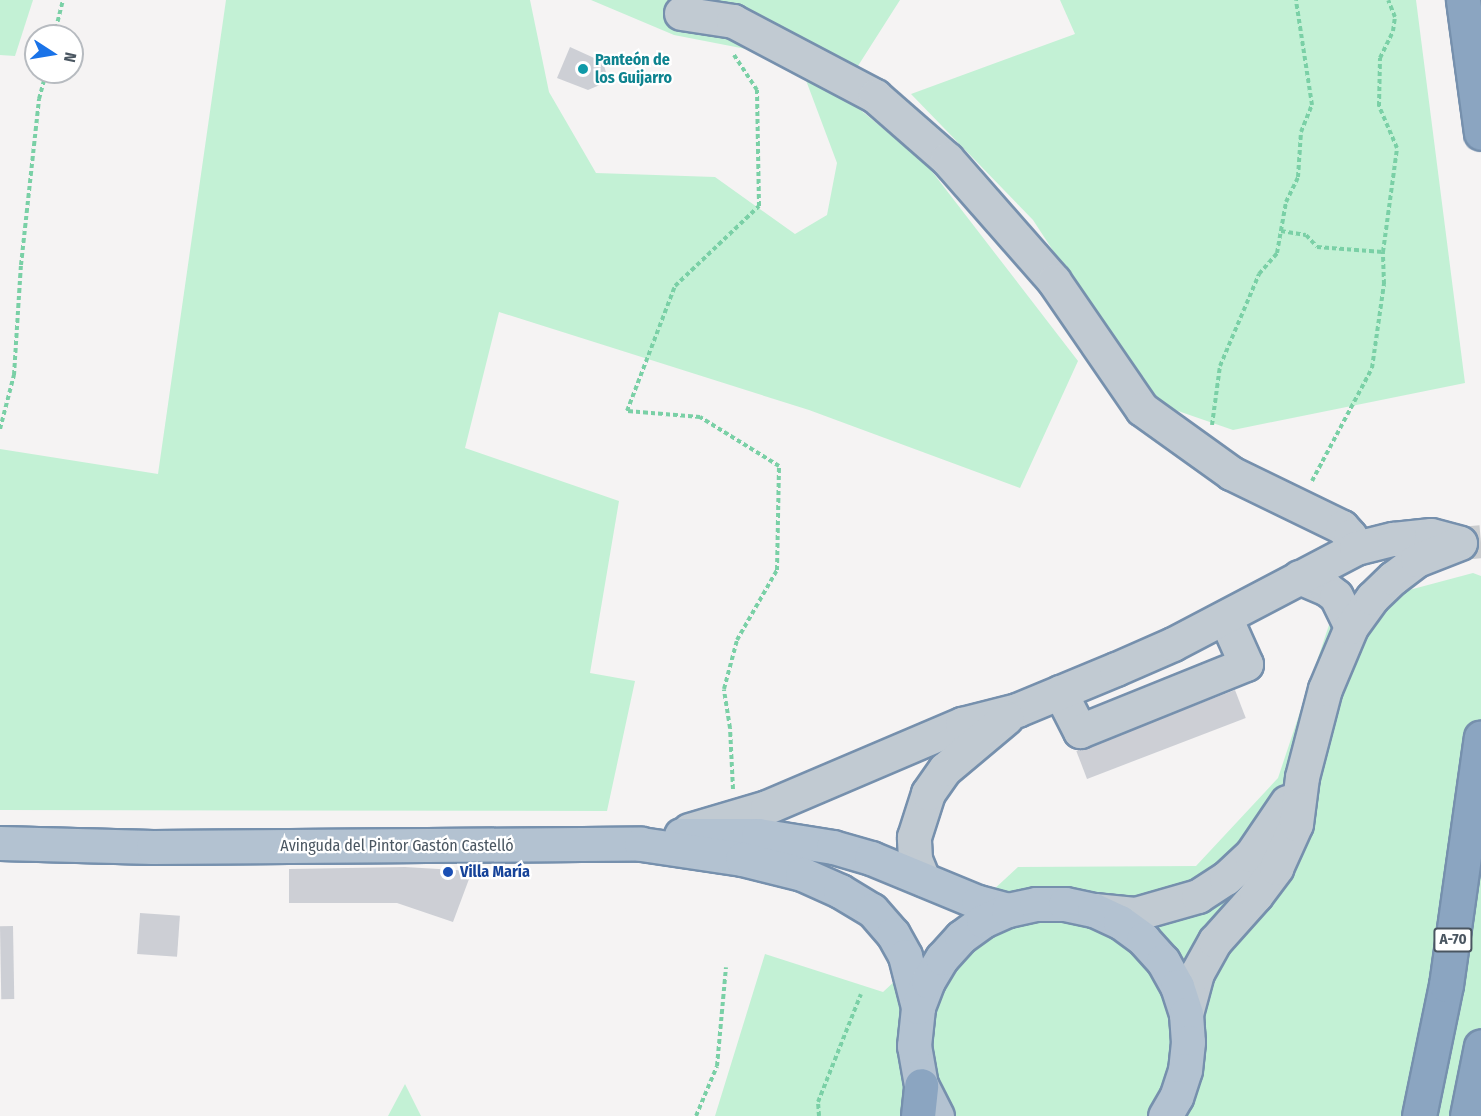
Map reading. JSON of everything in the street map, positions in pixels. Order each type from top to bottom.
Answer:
[{"type":"highway","points":[[1463,0],[1481,133]]},
{"type":"highway","name":"A-70","points":[[1419,1116],[1446,985],[1481,737]]},
{"type":"highway","points":[[1467,1116],[1481,1046]]},
{"type":"main road","name":"Avinguda del Pintor Gastón Castelló","points":[[0,854],[153,847],[656,840],[758,835],[816,844],[871,858],[978,902],[1008,910]]},
{"type":"main road","name":"Avinguda del Pintor Gastón Castelló","points":[[656,840],[771,865],[840,891],[872,910],[892,934],[905,956],[918,1007]]},
{"type":"main road","name":"Avinguda del Pintor Gastón Castelló","points":[[0,843],[153,847]]},
{"type":"main road","points":[[937,1116],[920,1100],[914,1046],[918,1007],[928,981],[942,958],[961,937],[983,921],[1008,910],[1036,904],[1065,904],[1094,910],[1120,922],[1143,939],[1156,954],[1177,986],[1186,1014],[1185,1070],[1175,1110]]},
{"type":"street","points":[[681,13],[733,21],[875,96],[947,159],[1054,280],[1142,409],[1232,473],[1342,527],[1356,548]]},
{"type":"street","name":"Avinguda del Pintor Gastón Castelló","points":[[656,840],[767,807],[962,724],[1017,710],[1173,644],[1356,548],[1393,539],[1431,535],[1460,543],[1417,560],[1372,598],[1351,627]]},
{"type":"street","points":[[1186,1014],[1197,973],[1215,941],[1276,868],[1296,824],[1302,777],[1325,689],[1351,627],[1336,596],[1327,589],[1299,577]]},
{"type":"street","points":[[1060,692],[1080,731],[1246,664],[1225,617]]},
{"type":"street","name":"Avinguda del Pintor Gastón Castelló","points":[[923,879],[915,858],[914,837],[928,793],[945,769],[1017,710]]},
{"type":"street","points":[[1094,910],[1135,914],[1167,907],[1198,896],[1226,878],[1251,855],[1268,833],[1302,777]]},
{"type":"path","points":[[57,24],[63,0]]},
{"type":"path","points":[[1212,460],[1216,448],[1212,435],[1213,414],[1220,366],[1259,274],[1277,252],[1286,202],[1298,177],[1301,132],[1312,105],[1296,0]]},
{"type":"path","points":[[1298,506],[1372,368],[1384,284],[1383,252],[1397,148],[1379,106],[1380,57],[1393,31],[1395,17],[1389,0]]},
{"type":"path","points":[[733,54],[757,90],[759,206],[675,286],[627,411],[700,417],[779,466],[777,570],[737,640],[724,689],[730,728],[735,818]]},
{"type":"path","points":[[0,429],[14,375],[22,253],[39,99],[43,84]]},
{"type":"path","points":[[1281,231],[1306,236],[1317,247],[1383,252]]},
{"type":"path","points":[[696,1116],[717,1066],[726,967]]},
{"type":"path","points":[[819,1116],[818,1102],[861,994]]},
{"type":"green space","points":[[0,0],[33,0],[15,56],[0,55]]},
{"type":"green space","points":[[226,0],[530,0],[549,92],[596,173],[715,177],[795,234],[827,215],[837,163],[798,59],[674,35],[591,0],[900,0],[856,69],[799,59],[927,165],[1078,361],[1020,488],[809,410],[499,312],[465,448],[619,501],[590,673],[635,681],[607,811],[0,810],[0,449],[158,474]]},
{"type":"green space","points":[[1060,0],[1416,0],[1465,383],[1233,430],[1152,402],[1033,220],[911,94],[1075,34]]},
{"type":"green space","points":[[1473,573],[1481,576],[1481,1116],[715,1116],[765,954],[883,992],[1018,867],[1196,866],[1278,778],[1334,610]]},
{"type":"green space","points":[[405,1084],[421,1116],[388,1116]]},
{"type":"building","name":"Panteón de los Guijarro","points":[[570,47],[603,62],[607,76],[602,84],[588,90],[557,78]]},
{"type":"building","points":[[1235,690],[1246,718],[1087,779],[1076,751]]},
{"type":"building","points":[[405,867],[472,871],[453,922],[397,903],[289,903],[289,869]]},
{"type":"building","points":[[140,913],[180,916],[177,957],[137,954]]},
{"type":"building","points":[[0,926],[13,926],[14,999],[1,999]]},
{"type":"tunnel","points":[[1460,543],[1481,541]]},
{"type":"place","name":"Panteón de los Guijarro","points":[[583,69]]},
{"type":"place","name":"Villa María","points":[[448,872]]}]
